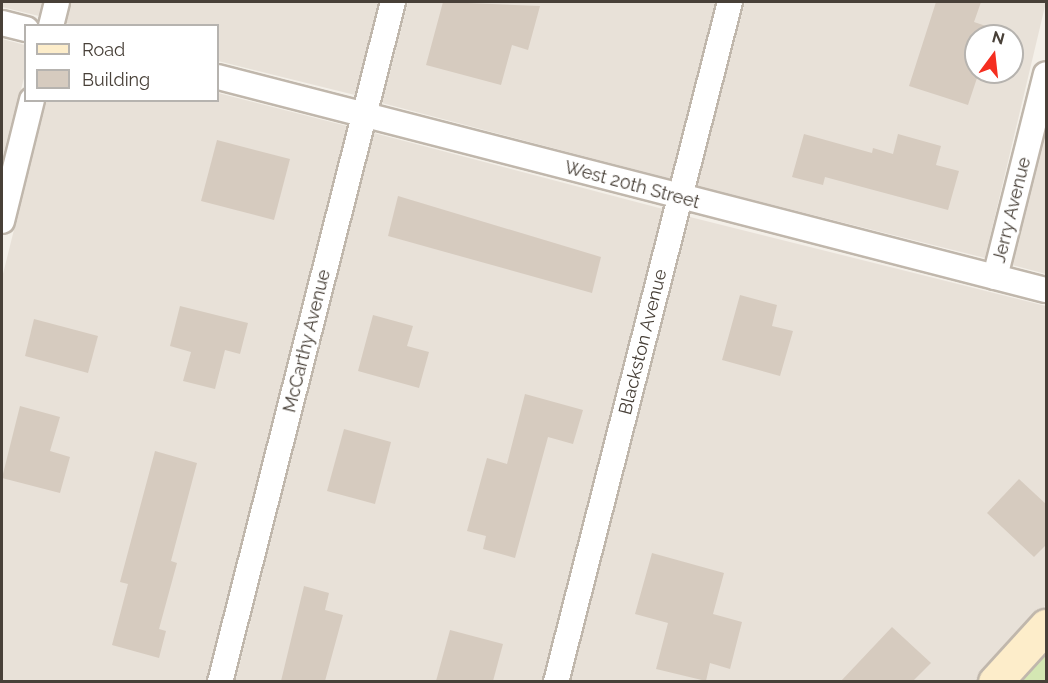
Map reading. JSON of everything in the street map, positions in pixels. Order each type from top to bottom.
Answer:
[{"type":"street","points":[[52,24],[57,2]]},
{"type":"street","name":"McCarthy Avenue","points":[[220,681],[393,2]]},
{"type":"street","name":"Blackston Avenue","points":[[556,681],[730,2]]},
{"type":"street","points":[[2,22],[24,28]]},
{"type":"street","name":"Jerry Avenue","points":[[995,277],[1047,74]]},
{"type":"street","name":"West 20th Street","points":[[219,77],[680,198],[1047,290]]},
{"type":"street","points":[[2,221],[32,102]]},
{"type":"street","points":[[995,681],[1047,626]]},
{"type":"shaded area","points":[[2,2],[43,2],[39,16],[2,7]]},
{"type":"shaded area","points":[[71,2],[379,2],[355,95],[219,61],[219,24],[66,23]]},
{"type":"shaded area","points":[[408,2],[716,2],[671,179],[382,103]]},
{"type":"shaded area","points":[[745,2],[1046,2],[985,258],[697,186]]},
{"type":"shaded area","points":[[2,39],[24,45],[24,78],[2,165]]},
{"type":"shaded area","points":[[219,93],[347,126],[206,681],[2,682],[2,278],[46,102],[219,102]]},
{"type":"shaded area","points":[[1046,130],[1046,274],[1012,265]]},
{"type":"shaded area","points":[[374,133],[663,209],[542,681],[235,682]]},
{"type":"shaded area","points":[[690,217],[1046,306],[1046,605],[976,681],[570,682]]},
{"type":"green space","points":[[1046,648],[1046,681],[1016,681]]},
{"type":"building","points":[[443,2],[540,6],[528,50],[512,45],[501,85],[426,65]]},
{"type":"building","points":[[936,2],[981,2],[974,22],[980,24],[964,24],[964,84],[975,84],[968,105],[909,86]]},
{"type":"building","points":[[804,134],[872,153],[873,148],[893,154],[898,134],[941,146],[936,165],[959,171],[948,210],[825,177],[823,185],[792,177]]},
{"type":"building","points":[[217,140],[290,159],[274,220],[201,201]]},
{"type":"building","points":[[398,196],[601,257],[592,293],[388,236]]},
{"type":"building","points":[[740,295],[777,305],[772,326],[793,331],[780,376],[722,360]]},
{"type":"building","points":[[180,306],[248,323],[240,354],[225,350],[215,389],[183,381],[191,352],[170,346]]},
{"type":"building","points":[[373,315],[413,326],[407,346],[429,352],[419,388],[358,371]]},
{"type":"building","points":[[34,319],[98,336],[88,373],[25,356]]},
{"type":"building","points":[[525,394],[583,410],[573,444],[548,437],[515,558],[483,549],[486,536],[467,531],[487,458],[507,464]]},
{"type":"building","points":[[20,406],[60,417],[50,451],[70,457],[60,493],[2,478]]},
{"type":"building","points":[[344,429],[391,442],[375,504],[327,491]]},
{"type":"building","points":[[155,451],[197,463],[171,561],[177,563],[159,629],[166,631],[159,658],[112,645],[128,584],[120,582]]},
{"type":"building","points":[[1019,479],[1047,505],[1047,544],[1034,557],[987,513]]},
{"type":"building","points":[[652,553],[724,573],[713,614],[742,622],[730,669],[710,663],[706,681],[656,669],[668,623],[635,614]]},
{"type":"building","points":[[304,586],[329,593],[325,610],[343,615],[325,681],[281,681]]},
{"type":"building","points":[[892,627],[931,663],[913,681],[841,681]]},
{"type":"building","points":[[450,630],[503,644],[493,681],[436,681]]}]
